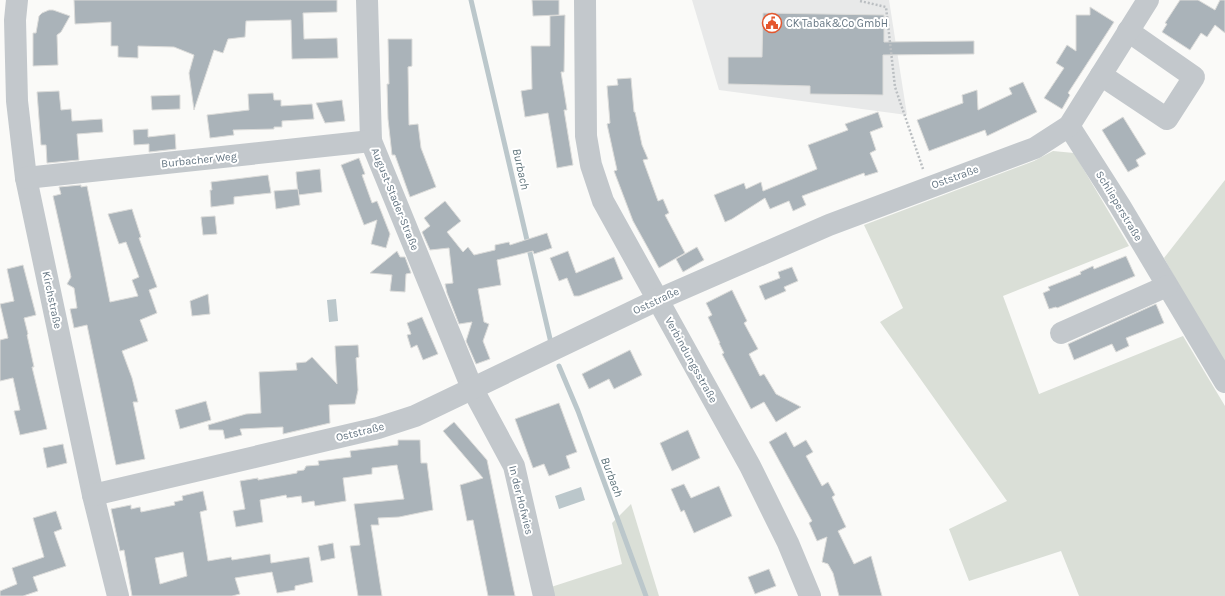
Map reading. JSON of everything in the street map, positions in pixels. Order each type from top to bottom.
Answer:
[{"type":"street","name":"Kirchstraße","points":[[17,0],[15,20],[17,101],[26,178],[93,495],[118,596]]},
{"type":"street","name":"August-Stader-Straße","points":[[366,0],[371,141],[472,388]]},
{"type":"street","name":"Verbindungsstraße","points":[[585,0],[586,136],[591,165],[603,201],[750,466],[788,543],[810,596]]},
{"type":"street","name":"Oststraße","points":[[93,495],[378,428],[415,416],[657,300],[829,225],[929,186],[1035,148],[1070,126],[1148,0]]},
{"type":"street","points":[[1101,75],[1167,119],[1194,77],[1128,31]]},
{"type":"street","name":"Schlieperstraße","points":[[1070,126],[1120,206],[1225,382]]},
{"type":"street","name":"Burbacher Weg","points":[[26,178],[371,141]]},
{"type":"street","points":[[1061,333],[1167,286]]},
{"type":"street","name":"In der Hofwies","points":[[472,388],[514,466],[544,596]]},
{"type":"path","points":[[860,1],[886,7],[895,87],[929,186]]},
{"type":"shaded area","points":[[692,0],[889,0],[907,115],[719,90]]},
{"type":"shaded area","points":[[1053,151],[1074,153],[1129,246],[1003,296],[1039,394],[1183,336],[1225,406],[1225,596],[1079,596],[1061,551],[969,581],[949,529],[1007,501],[880,322],[903,308],[864,225],[1034,161]]},
{"type":"shaded area","points":[[1225,180],[1225,368],[1164,258]]},
{"type":"shaded area","points":[[336,299],[338,321],[329,322],[327,300]]},
{"type":"shaded area","points":[[581,487],[585,500],[559,509],[555,496]]},
{"type":"shaded area","points":[[631,504],[659,596],[550,596],[548,588],[622,564],[612,523]]},
{"type":"building","points":[[74,0],[337,0],[337,12],[303,13],[304,39],[337,38],[338,58],[292,59],[291,20],[246,21],[245,37],[228,39],[223,53],[214,50],[194,110],[189,73],[194,55],[174,47],[138,46],[138,58],[118,57],[118,46],[111,46],[111,22],[75,24]]},
{"type":"building","points":[[532,0],[559,0],[559,15],[533,16]]},
{"type":"building","points":[[1180,0],[1198,0],[1215,10],[1220,0],[1225,0],[1225,33],[1215,25],[1207,37],[1201,33],[1190,50],[1162,32],[1167,24],[1165,23]]},
{"type":"building","points":[[1090,7],[1114,22],[1068,93],[1070,95],[1062,109],[1044,98],[1064,68],[1056,63],[1067,45],[1076,51],[1076,15],[1090,15]]},
{"type":"building","points":[[49,10],[70,16],[61,32],[57,35],[58,65],[33,66],[33,33],[36,33],[39,16]]},
{"type":"building","points":[[763,13],[884,15],[884,42],[974,41],[974,54],[883,55],[883,95],[810,94],[810,86],[728,84],[728,57],[762,57]]},
{"type":"building","points":[[565,15],[564,72],[561,72],[567,110],[564,110],[573,165],[557,168],[548,113],[525,117],[521,91],[532,89],[531,46],[550,46],[550,16]]},
{"type":"building","points":[[388,39],[412,39],[412,66],[408,67],[409,125],[418,124],[421,148],[436,187],[410,197],[395,155],[392,155],[388,119]]},
{"type":"building","points":[[631,78],[634,112],[642,145],[648,159],[643,160],[658,201],[663,199],[669,213],[665,215],[685,253],[659,268],[633,221],[614,171],[617,170],[607,124],[610,123],[607,86],[618,85],[617,79]]},
{"type":"building","points":[[1023,82],[1037,112],[987,136],[985,130],[929,151],[917,120],[963,103],[962,95],[977,90],[978,110],[1012,94],[1009,88]]},
{"type":"building","points":[[59,91],[61,110],[71,109],[72,121],[102,119],[103,132],[77,134],[79,160],[47,163],[46,145],[41,145],[37,92]]},
{"type":"building","points":[[273,93],[274,100],[281,100],[281,106],[312,104],[314,119],[282,121],[282,127],[274,127],[274,129],[233,130],[234,135],[210,138],[207,115],[249,110],[248,94]]},
{"type":"building","points":[[180,95],[180,109],[152,110],[151,96]]},
{"type":"building","points":[[342,100],[345,121],[325,123],[316,103]]},
{"type":"building","points":[[878,112],[883,127],[870,132],[876,150],[870,153],[878,172],[865,176],[864,173],[802,196],[806,205],[793,211],[789,201],[770,209],[765,198],[725,222],[714,195],[744,183],[746,189],[761,182],[763,191],[817,169],[808,145],[848,130],[845,124]]},
{"type":"building","points":[[1123,117],[1146,154],[1136,160],[1139,166],[1128,172],[1102,130]]},
{"type":"building","points":[[148,129],[148,137],[175,134],[176,149],[149,152],[149,144],[134,145],[133,130]]},
{"type":"building","points":[[359,158],[365,174],[362,175],[372,203],[377,201],[390,234],[386,248],[371,244],[377,220],[364,225],[341,165]]},
{"type":"building","points":[[320,169],[322,192],[298,195],[296,172]]},
{"type":"building","points":[[268,175],[271,193],[234,197],[234,204],[211,207],[211,182]]},
{"type":"building","points":[[81,185],[81,187],[87,186],[110,302],[138,296],[132,280],[139,277],[126,242],[119,244],[108,214],[132,209],[141,237],[139,238],[157,287],[149,290],[157,313],[140,320],[148,341],[122,351],[132,378],[138,402],[133,402],[145,459],[116,465],[87,325],[74,328],[70,309],[77,308],[74,288],[67,284],[71,277],[53,196],[61,194],[59,187]]},
{"type":"building","points":[[298,189],[300,205],[276,209],[274,191]]},
{"type":"building","points":[[445,201],[461,221],[447,232],[463,252],[468,247],[474,255],[495,250],[495,245],[509,242],[510,245],[547,233],[552,248],[534,254],[533,251],[497,260],[501,285],[478,289],[484,322],[489,324],[483,341],[490,359],[476,364],[466,341],[472,322],[459,324],[447,293],[445,284],[453,283],[449,248],[430,250],[422,232],[430,226],[424,218]]},
{"type":"building","points":[[215,216],[217,234],[203,235],[201,217]]},
{"type":"building","points":[[697,247],[704,260],[683,272],[676,259]]},
{"type":"building","points":[[397,251],[400,257],[405,257],[411,273],[406,274],[405,292],[390,291],[392,275],[370,273]]},
{"type":"building","points":[[568,251],[576,273],[614,257],[623,279],[579,296],[574,296],[567,278],[559,281],[550,258]]},
{"type":"building","points":[[1126,256],[1135,276],[1057,308],[1049,309],[1043,293],[1050,290],[1048,287],[1081,274],[1080,272],[1093,266],[1094,269]]},
{"type":"building","points":[[23,265],[36,315],[24,318],[34,367],[32,367],[47,429],[20,435],[14,411],[20,410],[13,378],[0,381],[0,340],[8,338],[0,304],[14,301],[7,269]]},
{"type":"building","points":[[792,267],[798,281],[784,287],[786,291],[765,300],[759,286],[780,278],[778,272]]},
{"type":"building","points":[[732,290],[747,321],[744,323],[758,349],[749,354],[760,376],[764,374],[776,394],[801,407],[776,422],[764,402],[751,409],[722,354],[724,353],[708,317],[712,315],[706,303]]},
{"type":"building","points":[[208,294],[210,314],[192,316],[190,301]]},
{"type":"building","points":[[1156,304],[1164,323],[1126,338],[1129,346],[1116,352],[1112,344],[1074,360],[1068,344]]},
{"type":"building","points":[[422,317],[438,354],[423,360],[417,345],[411,348],[407,335],[411,334],[407,323]]},
{"type":"building","points":[[358,345],[359,357],[356,358],[358,390],[355,404],[329,405],[330,423],[283,434],[283,427],[240,429],[242,435],[225,439],[223,430],[209,430],[208,425],[246,414],[261,413],[259,372],[297,370],[296,363],[306,362],[312,357],[337,384],[335,346]]},
{"type":"building","points":[[630,350],[642,375],[614,389],[609,379],[589,389],[582,374]]},
{"type":"building","points":[[206,401],[211,420],[180,429],[175,410]]},
{"type":"building","points":[[559,403],[577,452],[566,456],[570,468],[549,476],[544,464],[533,468],[515,419]]},
{"type":"building","points":[[454,422],[487,460],[515,596],[488,596],[473,520],[467,521],[460,485],[483,478],[443,431]]},
{"type":"building","points":[[688,430],[700,458],[672,471],[660,443]]},
{"type":"building","points":[[786,432],[794,447],[806,440],[813,452],[806,456],[822,486],[828,482],[835,495],[832,497],[846,527],[838,531],[854,564],[871,556],[882,596],[839,596],[833,573],[828,564],[822,562],[827,537],[817,541],[809,523],[812,521],[769,442]]},
{"type":"building","points":[[398,440],[420,440],[421,463],[427,463],[433,510],[399,517],[378,518],[379,525],[371,525],[382,596],[358,596],[350,546],[360,545],[354,504],[404,499],[397,465],[372,468],[372,474],[343,478],[346,501],[315,506],[314,501],[302,503],[301,496],[287,498],[286,495],[260,500],[263,522],[236,527],[233,511],[245,509],[240,481],[258,478],[258,480],[297,473],[297,471],[304,470],[306,466],[319,465],[318,461],[351,457],[350,451],[398,445]]},
{"type":"building","points":[[63,444],[67,463],[47,468],[43,448]]},
{"type":"building","points":[[684,484],[691,498],[719,486],[732,516],[694,533],[684,510],[681,512],[671,489]]},
{"type":"building","points":[[203,491],[207,510],[200,512],[208,561],[231,557],[232,560],[270,554],[271,563],[309,557],[313,582],[295,586],[295,590],[277,593],[272,572],[235,578],[240,594],[232,596],[132,596],[124,550],[120,551],[111,509],[131,505],[131,509],[140,507],[141,512],[175,505],[174,502],[183,500],[182,496]],"holes":[[[183,552],[187,576],[160,584],[155,558]]]},
{"type":"building","points":[[56,511],[62,529],[54,532],[66,566],[33,577],[38,591],[23,596],[0,596],[0,591],[17,584],[12,568],[44,557],[33,518]]},
{"type":"building","points":[[333,543],[335,558],[321,561],[318,546]]},
{"type":"building","points":[[769,569],[776,586],[755,594],[748,577]]},
{"type":"waterway","name":"Burbach","points":[[471,0],[551,343]]},
{"type":"waterway","name":"Burbach","points":[[559,366],[578,411],[646,596]]},
{"type":"place","name":"CK Tabak&Co GmbH","points":[[772,23]]}]
